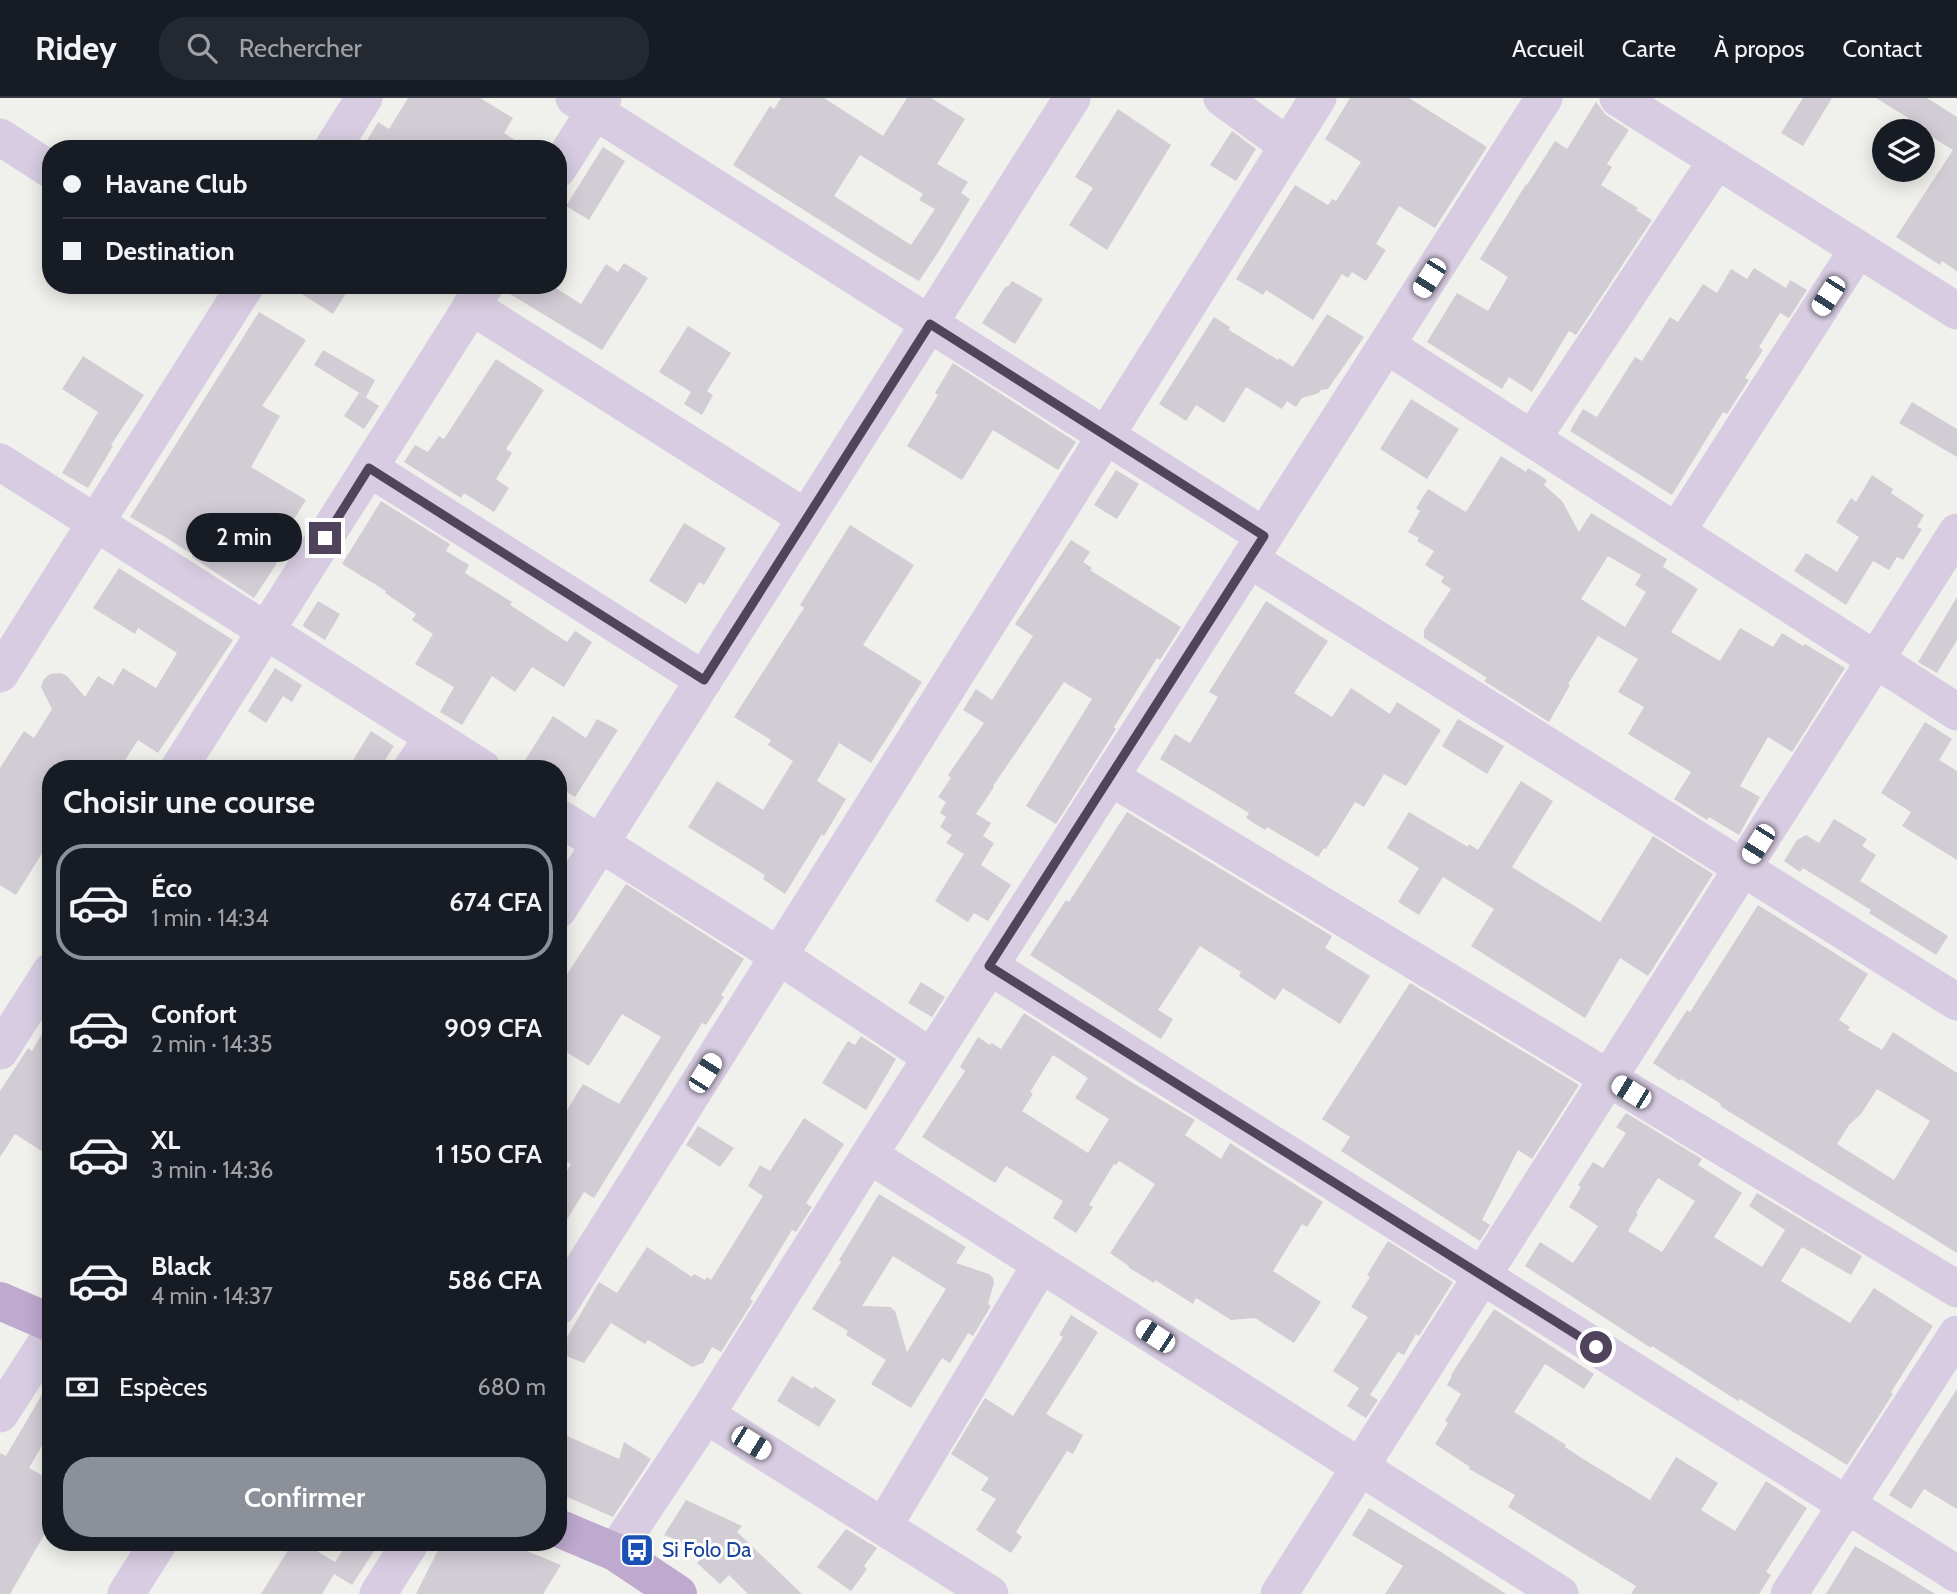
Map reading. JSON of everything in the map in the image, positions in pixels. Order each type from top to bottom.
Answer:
[{"type":"main road","points":[[0,1301],[42,1319]]},
{"type":"main road","points":[[567,1532],[615,1552],[678,1594]]},
{"type":"street","points":[[338,140],[365,98]]},
{"type":"street","points":[[567,896],[1072,98]]},
{"type":"street","points":[[1222,98],[1288,146]]},
{"type":"street","points":[[567,1293],[1318,98]]},
{"type":"street","points":[[615,1552],[706,1415],[931,1057],[1544,98]]},
{"type":"street","points":[[1618,98],[1957,311]]},
{"type":"street","points":[[567,150],[590,102],[930,324],[1106,435],[1257,547],[1743,867],[1957,1002]]},
{"type":"street","points":[[0,137],[42,164]]},
{"type":"street","points":[[1532,439],[1717,160]]},
{"type":"street","points":[[1677,531],[1858,248]]},
{"type":"street","points":[[0,674],[234,294]]},
{"type":"street","points":[[184,760],[478,296],[806,518]]},
{"type":"street","points":[[1386,345],[1957,712]]},
{"type":"street","points":[[0,462],[469,760]]},
{"type":"street","points":[[369,468],[704,680]]},
{"type":"street","points":[[1279,1594],[1957,532]]},
{"type":"street","points":[[417,760],[433,737]]},
{"type":"street","points":[[1110,776],[1957,1289]]},
{"type":"street","points":[[567,823],[779,956],[931,1057]]},
{"type":"street","points":[[989,966],[1957,1574]]},
{"type":"street","points":[[0,1051],[42,985]]},
{"type":"street","points":[[869,1155],[1560,1594]]},
{"type":"street","points":[[883,1527],[1041,1264]]},
{"type":"street","points":[[1789,1594],[1957,1334]]},
{"type":"street","points":[[0,1414],[42,1349]]},
{"type":"street","points":[[706,1415],[990,1594]]},
{"type":"street","points":[[126,1594],[153,1551]]},
{"type":"street","points":[[378,1594],[405,1551]]},
{"type":"building","points":[[408,98],[480,98],[513,118],[504,133],[515,140],[367,140],[378,122],[389,129]]},
{"type":"building","points":[[781,98],[824,98],[883,136],[907,98],[931,98],[965,119],[937,164],[968,182],[961,193],[970,199],[919,281],[733,165],[770,106],[774,109]],"holes":[[[860,155],[923,194],[919,200],[935,209],[911,245],[834,196]]]},
{"type":"building","points":[[1350,98],[1409,98],[1487,147],[1435,228],[1399,206],[1376,244],[1386,250],[1366,281],[1352,272],[1348,278],[1342,274],[1313,320],[1266,290],[1263,295],[1236,279],[1295,185],[1328,205],[1332,199],[1336,201],[1361,162],[1325,139]]},
{"type":"building","points":[[1803,98],[1832,98],[1803,146],[1781,133]]},
{"type":"building","points":[[1876,98],[1927,98],[1957,117],[1957,271],[1942,261],[1940,265],[1896,237],[1932,182],[1935,182],[1935,177],[1953,150],[1935,139],[1935,119],[1910,119]]},
{"type":"building","points":[[1596,102],[1606,115],[1629,130],[1607,164],[1612,167],[1601,185],[1652,220],[1576,335],[1569,331],[1532,392],[1509,377],[1502,389],[1427,342],[1457,293],[1488,311],[1508,277],[1480,259],[1555,141],[1567,149]]},
{"type":"building","points":[[1118,109],[1171,145],[1107,250],[1069,225],[1093,188],[1075,177]]},
{"type":"building","points":[[1232,131],[1256,149],[1236,181],[1210,165]]},
{"type":"building","points":[[603,147],[625,161],[589,220],[567,204]]},
{"type":"building","points":[[624,263],[648,278],[602,350],[510,294],[565,294],[581,304],[606,264],[618,272]]},
{"type":"building","points":[[1754,268],[1786,288],[1790,280],[1807,290],[1789,318],[1780,313],[1759,347],[1763,350],[1745,378],[1749,380],[1727,414],[1723,412],[1672,495],[1570,431],[1583,409],[1597,417],[1635,357],[1642,361],[1670,317],[1678,322],[1703,284],[1717,293],[1731,269],[1747,279]]},
{"type":"building","points":[[1012,281],[1043,299],[1015,344],[982,323]]},
{"type":"building","points":[[302,294],[345,294],[333,314]]},
{"type":"building","points":[[259,312],[306,340],[262,406],[280,416],[251,467],[306,500],[270,558],[277,563],[254,598],[192,557],[193,555],[130,517]]},
{"type":"building","points":[[1327,314],[1364,337],[1328,389],[1302,398],[1296,407],[1287,401],[1282,409],[1246,387],[1224,423],[1196,405],[1186,421],[1159,404],[1214,317],[1230,327],[1229,330],[1293,367]]},
{"type":"building","points":[[688,326],[731,353],[707,391],[713,395],[702,415],[684,404],[691,392],[659,372]]},
{"type":"building","points":[[323,350],[375,380],[366,397],[314,365]]},
{"type":"building","points":[[83,356],[144,395],[111,445],[113,446],[88,488],[62,473],[98,412],[62,389]]},
{"type":"building","points":[[496,359],[544,390],[506,449],[512,453],[496,479],[509,488],[494,512],[464,493],[461,498],[404,462],[415,445],[428,452],[439,436],[444,439]]},
{"type":"building","points":[[953,363],[1076,442],[1058,470],[993,430],[962,480],[907,446],[938,395],[935,393]]},
{"type":"building","points":[[359,393],[379,406],[364,429],[344,416]]},
{"type":"building","points":[[1411,399],[1459,429],[1427,479],[1380,449]]},
{"type":"building","points":[[1912,402],[1957,429],[1957,457],[1899,423]]},
{"type":"building","points":[[1501,456],[1526,472],[1528,468],[1547,480],[1544,485],[1562,501],[1579,532],[1591,513],[1667,559],[1663,567],[1698,589],[1671,632],[1720,661],[1740,628],[1773,647],[1782,633],[1845,668],[1792,752],[1768,737],[1740,786],[1760,797],[1739,835],[1709,817],[1707,820],[1674,799],[1691,772],[1628,734],[1644,707],[1618,692],[1638,659],[1598,636],[1568,684],[1570,685],[1549,722],[1484,681],[1487,678],[1424,638],[1424,630],[1451,589],[1441,582],[1444,577],[1425,565],[1434,551],[1408,532],[1420,511],[1416,508],[1428,489],[1466,512]],"holes":[[[1608,556],[1641,575],[1635,585],[1646,592],[1625,627],[1581,599]]]},
{"type":"building","points":[[1116,470],[1139,484],[1117,519],[1094,505]]},
{"type":"building","points":[[1872,475],[1893,489],[1891,493],[1924,515],[1917,527],[1922,529],[1903,560],[1897,557],[1889,570],[1873,561],[1846,605],[1794,571],[1806,553],[1837,572],[1859,537],[1836,522],[1851,498],[1856,502]]},
{"type":"building","points":[[381,501],[450,544],[446,551],[469,565],[465,573],[512,602],[510,605],[567,642],[575,631],[592,642],[564,687],[532,667],[515,692],[492,676],[462,725],[440,712],[454,687],[415,664],[433,634],[412,620],[416,614],[385,593],[386,591],[342,564]]},
{"type":"building","points":[[684,523],[726,548],[704,585],[699,582],[686,604],[649,581]]},
{"type":"building","points":[[850,525],[914,565],[863,645],[922,682],[871,763],[839,743],[817,781],[846,799],[785,894],[763,879],[765,875],[688,827],[717,781],[763,810],[793,761],[768,745],[771,740],[734,717],[804,608],[800,605]]},
{"type":"building","points":[[1071,540],[1090,552],[1083,562],[1092,568],[1090,570],[1181,627],[1160,660],[1157,658],[1056,824],[1026,806],[1092,699],[1064,682],[976,814],[991,823],[983,836],[994,843],[981,865],[1011,885],[988,921],[974,913],[968,922],[935,901],[964,854],[946,843],[952,835],[940,827],[946,817],[940,813],[946,802],[938,797],[951,778],[948,775],[984,723],[963,710],[976,689],[992,700],[1033,636],[1015,624]]},
{"type":"building","points":[[119,568],[233,640],[158,753],[138,740],[125,760],[42,760],[42,853],[16,895],[0,885],[0,768],[24,731],[34,738],[52,709],[41,687],[44,679],[50,674],[61,673],[67,676],[85,697],[98,676],[113,685],[123,668],[156,688],[177,653],[138,628],[135,634],[93,608]]},
{"type":"building","points":[[1957,597],[1957,640],[1937,673],[1918,662]]},
{"type":"building","points":[[318,601],[340,614],[325,640],[303,625]]},
{"type":"building","points":[[1266,601],[1328,641],[1294,693],[1332,717],[1351,688],[1390,714],[1397,702],[1441,730],[1406,786],[1384,774],[1364,807],[1355,802],[1326,849],[1324,848],[1318,857],[1267,827],[1265,830],[1246,818],[1249,813],[1160,759],[1175,734],[1190,743],[1218,697],[1209,692]]},
{"type":"building","points":[[275,668],[302,685],[292,702],[283,696],[266,723],[248,711]]},
{"type":"building","points":[[553,716],[586,738],[597,719],[618,730],[575,797],[567,792],[567,760],[525,760]]},
{"type":"building","points":[[1458,719],[1504,746],[1487,774],[1442,746]]},
{"type":"building","points":[[1925,722],[1952,739],[1939,760],[1957,771],[1957,860],[1902,826],[1911,812],[1881,793]]},
{"type":"building","points":[[371,731],[394,746],[385,760],[353,760]]},
{"type":"building","points":[[1521,781],[1553,801],[1512,867],[1600,922],[1653,836],[1713,874],[1648,976],[1620,958],[1585,1018],[1471,946],[1494,909],[1443,877],[1419,915],[1398,902],[1419,868],[1387,848],[1409,812],[1468,847],[1469,844],[1478,850]]},
{"type":"building","points":[[1127,812],[1332,936],[1325,948],[1370,976],[1340,1024],[1283,988],[1275,1000],[1239,976],[1241,972],[1200,946],[1158,1010],[1173,1019],[1161,1039],[1030,955],[1066,900],[1069,902]]},
{"type":"building","points":[[1834,819],[1867,839],[1862,846],[1876,855],[1860,881],[1948,936],[1936,955],[1869,913],[1871,910],[1803,868],[1800,872],[1784,861],[1797,840],[1806,835],[1819,843]]},
{"type":"building","points":[[626,884],[744,959],[721,995],[724,997],[706,1025],[702,1023],[594,1198],[584,1192],[567,1219],[567,1170],[571,1164],[567,1162],[567,1110],[583,1084],[619,1104],[661,1037],[622,1014],[589,1066],[567,1053],[567,974]]},
{"type":"building","points":[[1758,905],[1868,974],[1839,1020],[1850,1027],[1848,1030],[1882,1050],[1893,1032],[1957,1073],[1957,1253],[1653,1063],[1687,1010],[1690,1012]],"holes":[[[1877,1089],[1930,1121],[1894,1180],[1837,1144]]]},
{"type":"building","points":[[921,982],[945,997],[932,1017],[908,1003]]},
{"type":"building","points":[[1410,983],[1579,1085],[1532,1159],[1518,1150],[1482,1220],[1490,1225],[1480,1241],[1341,1151],[1350,1137],[1322,1119]]},
{"type":"building","points":[[1024,1013],[1195,1120],[1185,1135],[1221,1159],[1230,1143],[1323,1202],[1307,1227],[1302,1224],[1273,1271],[1321,1302],[1294,1343],[1255,1318],[1231,1320],[1196,1298],[1193,1304],[1155,1280],[1154,1283],[1110,1253],[1155,1184],[1119,1161],[1114,1164],[1089,1205],[1093,1207],[1076,1233],[1053,1218],[1063,1201],[1006,1166],[995,1183],[922,1137],[965,1071],[960,1067],[978,1037],[1001,1049]],"holes":[[[1053,1055],[1088,1078],[1075,1098],[1109,1119],[1088,1153],[1022,1111],[1033,1094],[1030,1092]]]},
{"type":"building","points":[[42,1034],[42,1151],[15,1134],[0,1157],[0,1091],[28,1048],[32,1051]]},
{"type":"building","points":[[861,1036],[896,1059],[866,1110],[822,1083],[848,1041],[855,1045]]},
{"type":"building","points":[[1626,1113],[1702,1159],[1698,1165],[1742,1193],[1714,1237],[1762,1267],[1785,1230],[1749,1206],[1757,1193],[1862,1256],[1851,1275],[1802,1247],[1781,1281],[1850,1323],[1874,1288],[1933,1326],[1847,1465],[1740,1399],[1738,1401],[1652,1346],[1651,1348],[1525,1266],[1540,1242],[1573,1263],[1598,1226],[1569,1207],[1581,1187],[1578,1185],[1593,1162],[1603,1168],[1626,1133],[1616,1127]],"holes":[[[1658,1178],[1695,1201],[1662,1252],[1628,1231]]]},
{"type":"building","points":[[804,1118],[844,1144],[806,1203],[812,1207],[796,1232],[792,1230],[721,1352],[712,1347],[703,1363],[692,1367],[648,1340],[645,1344],[611,1323],[584,1363],[567,1356],[567,1337],[599,1282],[617,1293],[647,1247],[692,1277],[694,1274],[711,1280],[763,1196],[748,1186],[760,1165],[770,1171]]},
{"type":"building","points":[[698,1126],[734,1148],[720,1167],[686,1145]]},
{"type":"building","points":[[879,1194],[966,1247],[956,1263],[989,1274],[993,1278],[988,1304],[991,1306],[973,1336],[968,1333],[950,1363],[942,1358],[911,1408],[871,1384],[886,1360],[846,1335],[848,1331],[812,1309],[841,1262],[839,1260]],"holes":[[[893,1256],[946,1289],[907,1352],[895,1311],[890,1307],[862,1306]]]},
{"type":"building","points":[[1388,1241],[1453,1282],[1419,1336],[1416,1334],[1404,1355],[1398,1352],[1370,1395],[1333,1371],[1368,1317],[1351,1307]]},
{"type":"building","points":[[1494,1309],[1594,1374],[1584,1389],[1545,1364],[1514,1412],[1580,1457],[1650,1500],[1676,1457],[1718,1483],[1701,1510],[1735,1531],[1766,1481],[1807,1508],[1766,1572],[1771,1575],[1759,1594],[1631,1594],[1636,1586],[1508,1507],[1515,1495],[1469,1469],[1470,1467],[1435,1444],[1461,1394],[1447,1385],[1451,1375]]},
{"type":"building","points":[[1071,1315],[1098,1332],[1046,1414],[1083,1435],[1073,1454],[1067,1451],[1016,1532],[1022,1537],[1011,1553],[976,1530],[996,1499],[981,1490],[989,1478],[951,1454],[985,1398],[1013,1416],[1063,1337],[1059,1335]]},
{"type":"building","points":[[792,1376],[836,1400],[819,1427],[777,1401]]},
{"type":"building","points":[[1359,1388],[1378,1400],[1366,1418],[1347,1406]]},
{"type":"building","points":[[1957,1389],[1957,1509],[1924,1489],[1911,1509],[1889,1495]]},
{"type":"building","points":[[42,1394],[42,1446],[29,1468],[42,1475],[42,1539],[10,1594],[0,1594],[0,1453],[6,1456]]},
{"type":"building","points":[[567,1436],[619,1459],[624,1442],[651,1459],[613,1517],[567,1497]]},
{"type":"building","points":[[686,1500],[742,1526],[737,1532],[802,1594],[748,1594],[729,1575],[720,1584],[697,1563],[707,1552],[664,1535]]},
{"type":"building","points":[[1369,1508],[1506,1594],[1385,1594],[1403,1566],[1352,1535]]},
{"type":"building","points":[[846,1529],[877,1548],[864,1566],[867,1569],[851,1591],[817,1567]]},
{"type":"building","points":[[1855,1546],[1893,1568],[1935,1594],[1826,1594]]},
{"type":"building","points":[[287,1551],[317,1551],[335,1562],[342,1551],[374,1551],[352,1585],[334,1574],[322,1594],[261,1594]]},
{"type":"building","points":[[438,1551],[527,1551],[561,1565],[543,1594],[416,1594]]},
{"type":"place","name":"Si Folo Da","points":[[637,1550]]},
{"type":"route","points":[[325,538],[369,468],[704,680],[930,324],[1264,536],[989,966],[1596,1347]]}]
